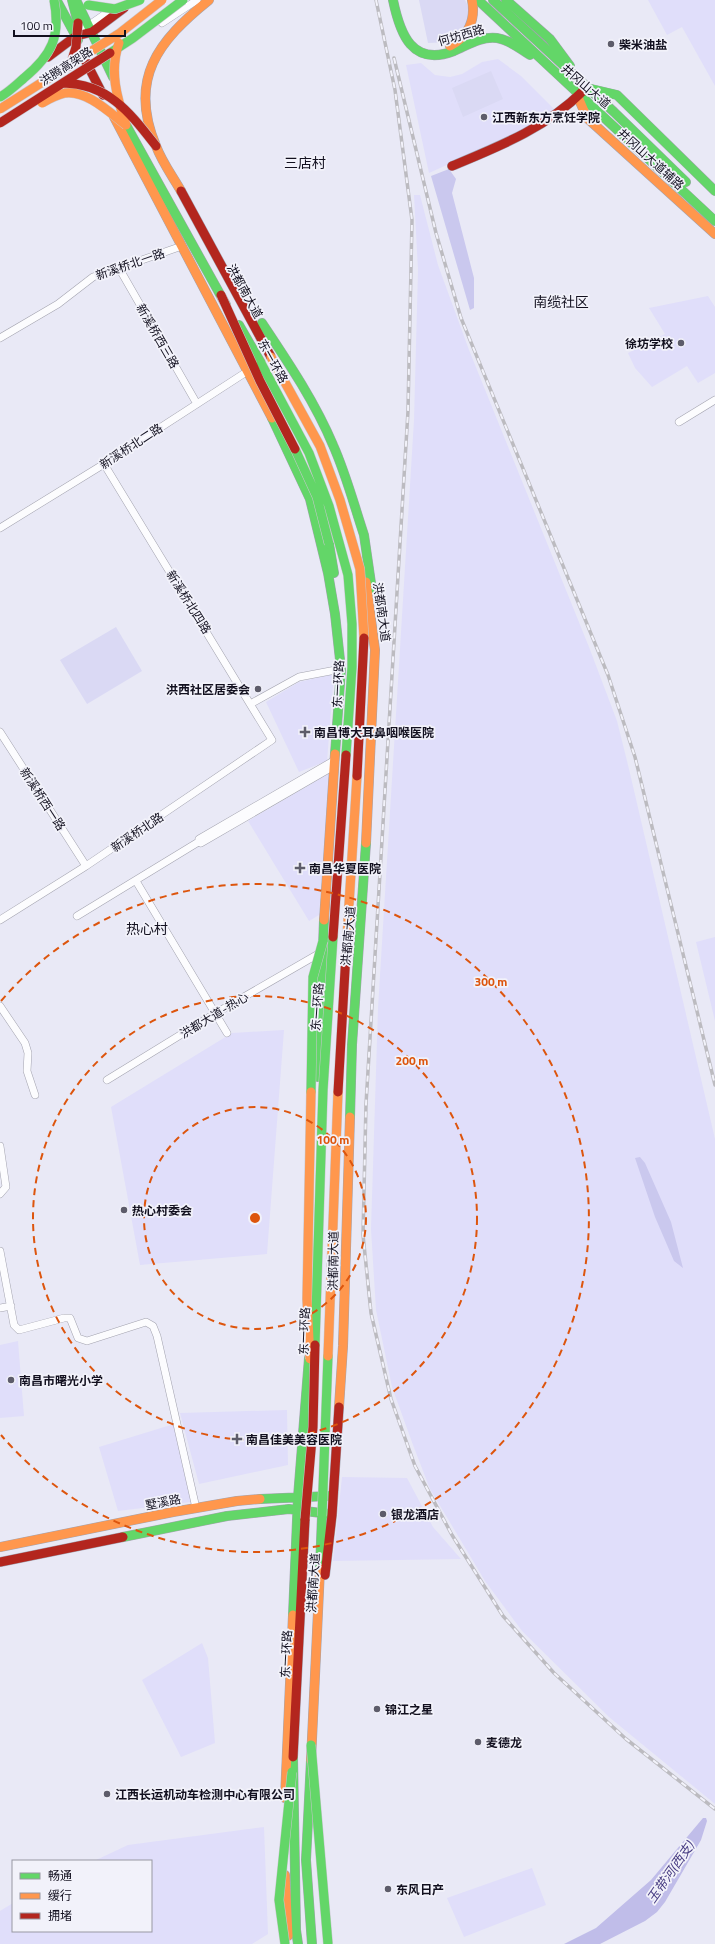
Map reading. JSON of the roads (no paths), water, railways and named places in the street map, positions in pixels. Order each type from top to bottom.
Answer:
[{"type":"main road","name":"洪都南大道","points":[[55,0],[76,36],[91,72],[247,371],[310,498],[328,574],[341,664],[322,952],[315,1148],[312,1324],[298,1497],[285,1779],[286,1888],[290,1944]]},
{"type":"main road","points":[[1,96],[38,68],[50,53],[56,38],[58,23],[55,0]]},
{"type":"main road","points":[[41,104],[66,78],[76,47],[78,23],[72,0]]},
{"type":"main road","name":"洪都南大道","points":[[76,0],[91,28],[125,101],[311,434],[340,492],[367,584],[375,650],[363,899],[352,1045],[343,1346],[332,1515],[326,1565],[312,1810],[312,1882],[317,1944]]},
{"type":"main road","points":[[82,0],[88,5],[107,10],[124,8],[140,0]]},
{"type":"main road","points":[[1,96],[76,36],[134,0]]},
{"type":"main road","name":"东一环路","points":[[148,0],[127,28],[117,48],[114,73],[116,97],[126,125],[149,169],[261,363],[309,452],[329,506],[348,575],[352,624],[352,666],[323,1090],[313,1427],[305,1519],[292,1772],[296,1930],[298,1944]]},
{"type":"main road","name":"洪腾高架路","points":[[0,108],[120,33],[162,0]]},
{"type":"main road","points":[[0,128],[91,72],[104,57],[175,0]]},
{"type":"main road","name":"洪腾高架路","points":[[0,122],[133,38],[183,0]]},
{"type":"main road","points":[[156,146],[147,114],[146,99],[146,81],[152,64],[164,45],[190,16],[209,0]]},
{"type":"main road","name":"何坊西路","points":[[393,0],[402,35],[412,43],[427,51],[443,54],[482,38],[497,38],[507,41],[540,61]]},
{"type":"main road","points":[[399,0],[405,26],[412,43]]},
{"type":"main road","name":"何坊西路","points":[[427,51],[453,45],[470,29],[474,15],[472,0]]},
{"type":"main road","name":"井冈山大道","points":[[478,0],[578,97],[605,118],[715,221]]},
{"type":"main road","name":"井冈山大道","points":[[493,0],[715,210]]},
{"type":"main road","points":[[452,166],[539,128],[560,115],[586,87],[550,39],[506,0]]},
{"type":"main road","points":[[1,96],[25,88],[53,84],[75,82],[92,86],[111,96],[126,109],[156,146]]},
{"type":"main road","name":"井冈山大道辅路","points":[[586,87],[617,95],[715,191]]},
{"type":"main road","points":[[0,132],[53,97],[70,93],[86,98],[126,125]]},
{"type":"main road","name":"井冈山大道辅路","points":[[578,97],[587,118],[715,234]]},
{"type":"main road","name":"东一环路","points":[[156,146],[222,264],[320,446],[340,500],[360,569],[365,647],[340,1049],[326,1453],[306,1860],[312,1944]]},
{"type":"main road","points":[[222,264],[302,383],[329,435],[344,473],[364,535],[371,577],[375,650]]},
{"type":"main road","points":[[221,295],[260,381],[304,466],[317,498],[329,544],[342,612],[341,664]]},
{"type":"main road","points":[[313,1427],[307,1299],[312,985],[323,941]]},
{"type":"main road","name":"墅溪路","points":[[0,1547],[237,1501],[333,1496]]},
{"type":"main road","points":[[0,1562],[227,1516],[289,1509],[332,1515]]},
{"type":"main road","points":[[311,1745],[328,1944]]},
{"type":"main road","points":[[285,1944],[279,1900],[292,1772]]},
{"type":"street","points":[[91,28],[125,0]]},
{"type":"street","points":[[104,57],[196,0]]},
{"type":"street","name":"新溪桥北一路","points":[[0,338],[58,304],[92,276],[182,246]]},
{"type":"street","name":"新溪桥西三路","points":[[119,268],[197,404]]},
{"type":"street","name":"新溪桥北二路","points":[[0,528],[104,464],[261,363]]},
{"type":"street","points":[[679,422],[715,400]]},
{"type":"street","name":"新溪桥北四路","points":[[104,464],[252,704],[272,740]]},
{"type":"street","points":[[252,704],[299,677],[341,664]]},
{"type":"street","name":"新溪桥西一路","points":[[0,733],[86,866]]},
{"type":"street","name":"新溪桥北路","points":[[0,920],[86,866],[272,740]]},
{"type":"street","points":[[77,916],[200,841],[199,839],[335,763]]},
{"type":"street","points":[[136,881],[227,1033]]},
{"type":"street","name":"洪都大道-热心","points":[[108,1080],[216,1013],[322,952]]},
{"type":"street","points":[[0,1006],[25,1043],[28,1054],[27,1071],[35,1095]]},
{"type":"street","points":[[0,1146],[6,1187],[0,1194]]},
{"type":"street","points":[[0,1251],[3,1274],[14,1325],[18,1330],[64,1318],[70,1318],[78,1338],[81,1341],[86,1341],[146,1322],[153,1326],[196,1508]]},
{"type":"street","points":[[0,1308],[11,1306]]},
{"type":"water","name":"玉带河(西支)","points":[[703,1818],[706,1818],[707,1821],[701,1840],[665,1902],[657,1912],[645,1921],[600,1944],[564,1944],[596,1928],[651,1880]]},
{"type":"railway","points":[[376,0],[395,90],[412,220],[408,411],[366,1104],[363,1235],[371,1313],[391,1399],[415,1466],[452,1535],[503,1616],[554,1673],[626,1739],[715,1809]]},
{"type":"railway","points":[[394,58],[436,233],[461,318],[608,675],[635,757],[715,1085]]},
{"type":"place","name":"柴米油盐","points":[[611,44]]},
{"type":"place","name":"江西新东方烹饪学院","points":[[484,117]]},
{"type":"place","name":"徐坊学校","points":[[681,343]]},
{"type":"place","name":"洪西社区居委会","points":[[258,689]]},
{"type":"place","name":"南昌博大耳鼻咽喉医院","points":[[305,732]]},
{"type":"place","name":"南昌华夏医院","points":[[300,868]]},
{"type":"place","name":"热心村委会","points":[[124,1210]]},
{"type":"place","name":"南昌市曙光小学","points":[[11,1380]]},
{"type":"place","name":"南昌佳美美容医院","points":[[237,1439]]},
{"type":"place","name":"银龙酒店","points":[[383,1514]]},
{"type":"place","name":"锦江之星","points":[[377,1709]]},
{"type":"place","name":"麦德龙","points":[[478,1742]]},
{"type":"place","name":"江西长运机动车检测中心有限公司","points":[[107,1794]]},
{"type":"place","name":"东风日产","points":[[388,1889]]},
{"type":"district","name":"三店村","points":[[305,162]]},
{"type":"district","name":"南缆社区","points":[[561,301]]},
{"type":"district","name":"热心村","points":[[147,928]]}]
